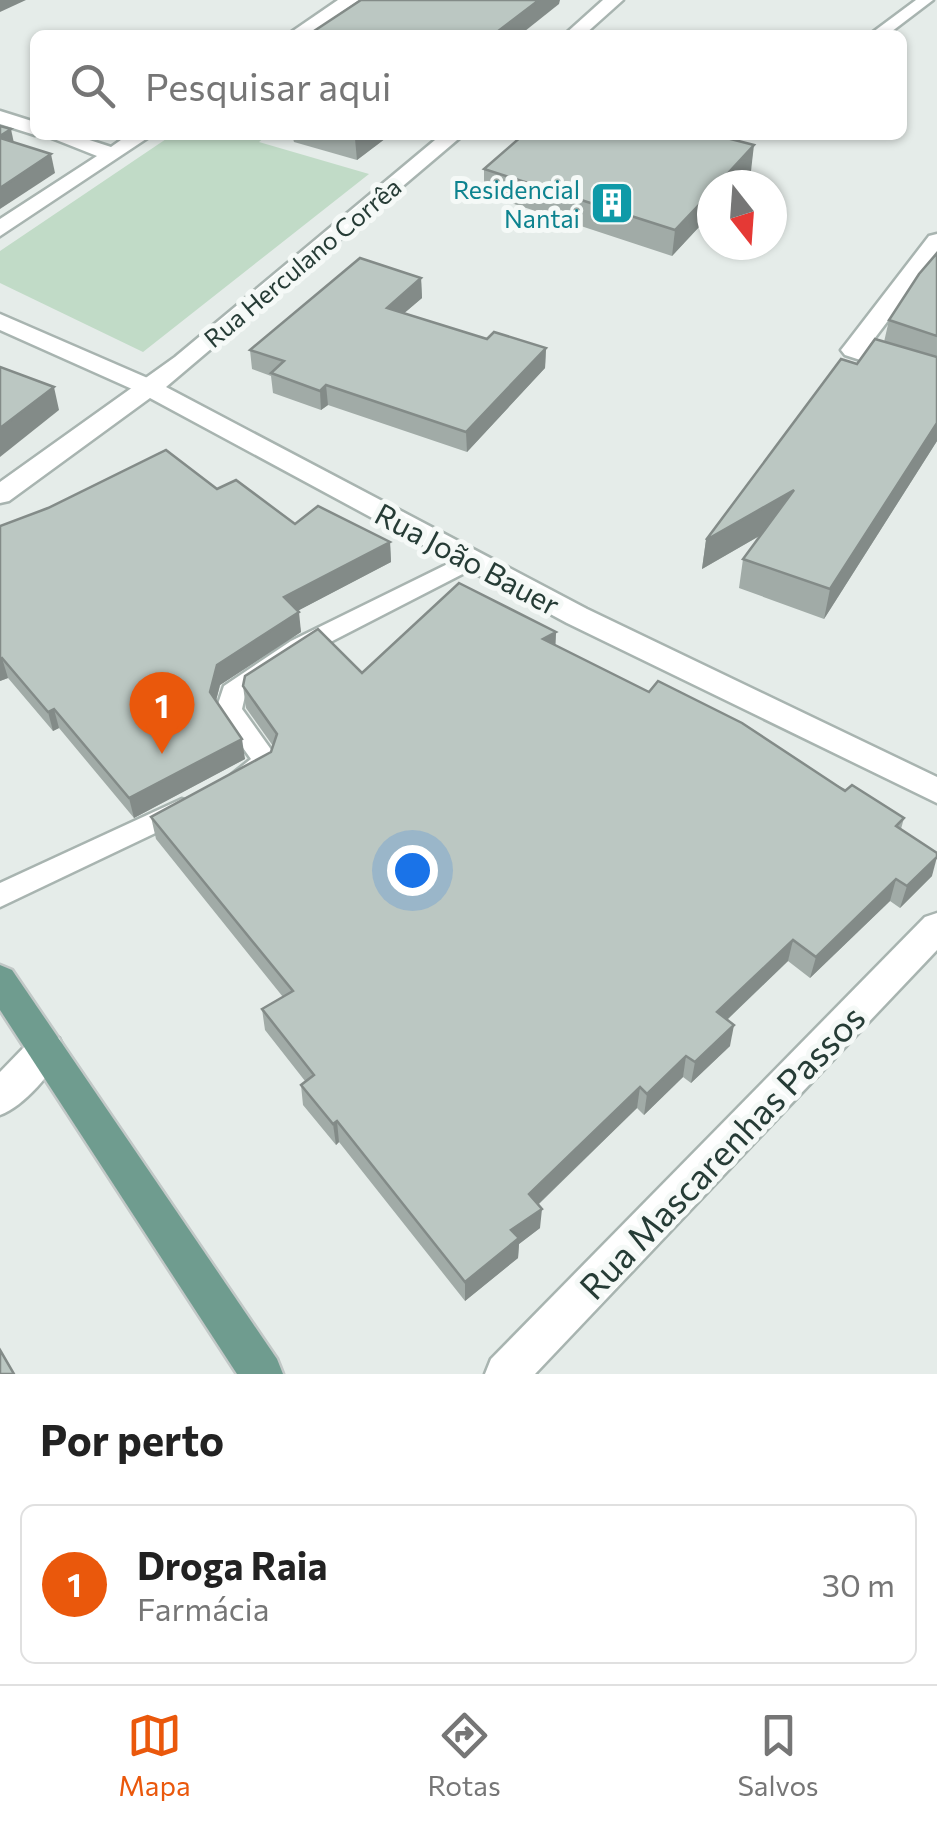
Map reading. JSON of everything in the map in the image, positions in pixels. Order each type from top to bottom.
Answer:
[{"type":"main road","points":[[0,980],[262,1374]]},
{"type":"street","points":[[304,30],[350,0]]},
{"type":"street","points":[[578,30],[614,0]]},
{"type":"street","points":[[0,117],[30,127]]},
{"type":"street","points":[[69,140],[112,154]]},
{"type":"street","points":[[0,229],[134,140]]},
{"type":"street","name":"Rua Herculano Corrêa","points":[[0,496],[150,388],[447,140]]},
{"type":"street","points":[[937,241],[853,350],[937,378]]},
{"type":"street","name":"Rua João Bauer","points":[[0,321],[150,388],[577,616],[937,792]]},
{"type":"street","name":"Rua Mascarenhas Passos","points":[[506,1374],[937,927]]},
{"type":"street","points":[[0,1098],[46,1050]]},
{"type":"lane","points":[[884,30],[926,0]]},
{"type":"lane","points":[[0,896],[262,766],[264,758],[229,710],[233,692],[300,647],[472,560]]},
{"type":"green space","points":[[165,140],[261,140],[259,142],[369,174],[143,352],[0,283],[0,251]]},
{"type":"building","points":[[361,0],[539,0],[500,30],[316,30]]},
{"type":"building","points":[[0,138],[51,154],[0,188]]},
{"type":"building","name":"Residencial Nantai","points":[[517,140],[734,140],[754,145],[731,170],[697,170],[697,207],[675,230],[484,169]]},
{"type":"building","points":[[937,253],[937,336],[889,320]]},
{"type":"building","points":[[360,258],[421,278],[387,308],[487,339],[494,332],[546,348],[466,432],[326,385],[320,391],[271,373],[284,361],[250,350]]},
{"type":"building","points":[[875,339],[937,357],[937,423],[830,589],[743,559],[794,490],[706,540],[841,359],[857,364]]},
{"type":"building","points":[[0,367],[54,387],[0,428]]},
{"type":"building","points":[[166,450],[217,489],[236,480],[295,524],[318,506],[390,542],[284,597],[299,612],[217,665],[210,692],[242,739],[129,798],[54,709],[48,712],[0,659],[0,526],[48,508]]},
{"type":"building","points":[[459,583],[556,632],[543,639],[649,692],[658,681],[742,723],[845,791],[852,785],[904,818],[896,826],[937,853],[907,886],[896,879],[816,957],[793,940],[717,1012],[734,1025],[695,1062],[686,1056],[647,1094],[640,1087],[529,1194],[542,1209],[511,1230],[519,1238],[465,1282],[337,1121],[333,1124],[301,1085],[314,1075],[262,1009],[293,991],[151,817],[271,752],[277,734],[243,686],[245,676],[318,629],[362,673]]},
{"type":"building","points":[[0,1350],[14,1374],[0,1374]]},
{"type":"place","name":"Residencial Nantai","points":[[612,203]]},
{"type":"place","name":"Droga Raia","points":[[162,754]]}]
